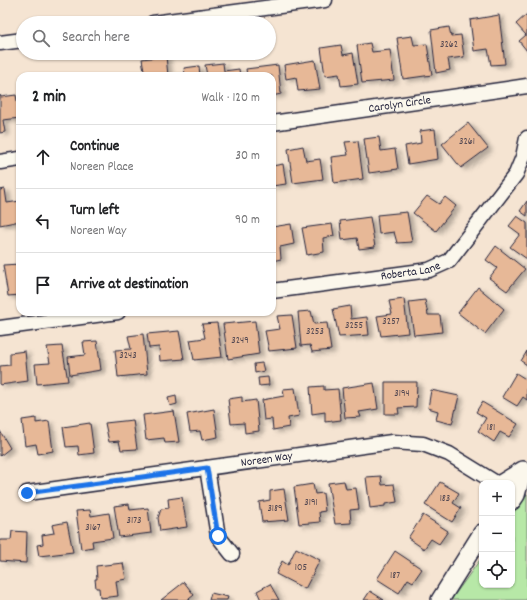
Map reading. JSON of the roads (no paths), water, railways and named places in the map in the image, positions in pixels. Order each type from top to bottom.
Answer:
[{"type":"main road","points":[[506,480],[525,466]]},
{"type":"main road","points":[[515,496],[525,466]]},
{"type":"main road","points":[[440,600],[479,538]]},
{"type":"street","points":[[195,16],[276,3],[325,0]]},
{"type":"street","points":[[0,43],[16,41]]},
{"type":"street","name":"Carolyn Circle","points":[[276,122],[527,86]]},
{"type":"street","name":"Roberta Lane","points":[[276,290],[430,270],[449,261],[516,174],[523,156],[527,138]]},
{"type":"street","points":[[0,162],[16,160]]},
{"type":"street","points":[[0,328],[88,316]]},
{"type":"street","name":"Noreen Way","points":[[27,493],[392,442],[423,444],[449,454],[491,480]]},
{"type":"street","points":[[207,468],[218,536],[232,554]]}]
